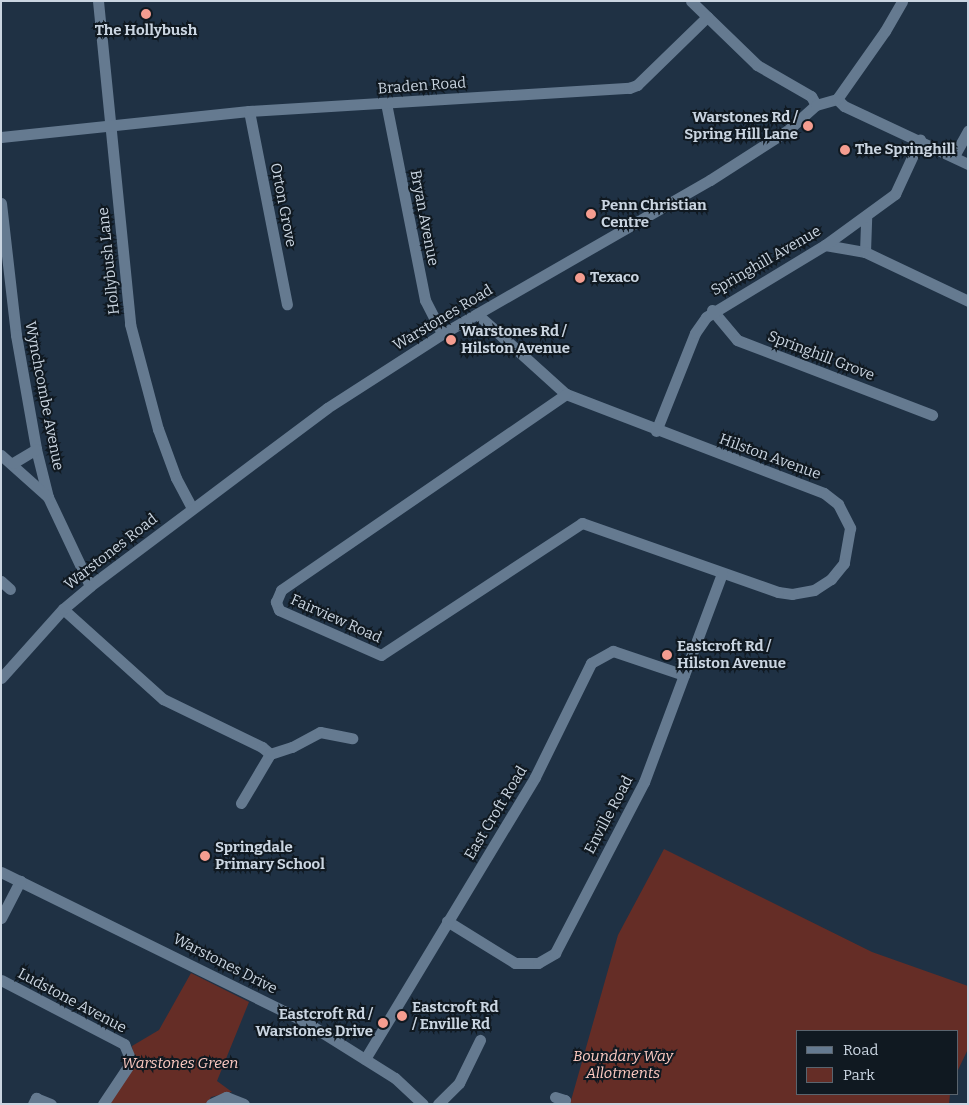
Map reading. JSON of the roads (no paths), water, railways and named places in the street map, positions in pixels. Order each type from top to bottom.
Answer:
[{"type":"street","name":"Hollybush Lane","points":[[98,1],[111,126],[120,244],[130,324],[158,429],[176,478],[192,508]]},
{"type":"street","points":[[691,1],[757,65],[811,96],[816,105],[837,100],[885,31],[902,1]]},
{"type":"street","name":"Braden Road","points":[[1,137],[249,111],[629,88],[637,85],[707,17]]},
{"type":"street","points":[[837,100],[844,106],[968,164]]},
{"type":"street","name":"Bryan Avenue","points":[[386,103],[425,300],[442,334]]},
{"type":"street","name":"Warstones Road","points":[[1,678],[63,609],[90,586],[327,408],[442,334],[710,180],[788,130],[808,115],[816,105]]},
{"type":"street","name":"Orton Grove","points":[[249,111],[286,304]]},
{"type":"street","points":[[954,156],[968,131]]},
{"type":"street","name":"Springhill Avenue","points":[[656,431],[695,333],[712,310],[825,245],[866,218],[896,194],[920,140]]},
{"type":"street","name":"Wynchcombe Avenue","points":[[1,203],[16,336],[36,449],[48,497],[90,586]]},
{"type":"street","points":[[865,252],[866,218]]},
{"type":"street","points":[[825,245],[865,252],[968,301]]},
{"type":"street","name":"Springhill Grove","points":[[712,310],[736,340],[932,415]]},
{"type":"street","name":"Hilston Avenue","points":[[477,314],[566,394],[656,431],[811,486],[838,504],[850,528],[844,563],[831,578],[814,590],[792,594],[778,592],[722,573],[587,524]]},
{"type":"street","name":"Fairview Road","points":[[566,394],[281,590],[276,602],[278,610],[381,656],[577,524],[587,524]]},
{"type":"street","points":[[13,463],[36,449]]},
{"type":"street","points":[[1,455],[13,463],[48,497]]},
{"type":"street","name":"Enville Road","points":[[448,922],[515,963],[538,964],[556,953],[644,782],[722,573]]},
{"type":"street","points":[[63,609],[163,700],[262,747],[270,754]]},
{"type":"street","name":"East Croft Road","points":[[365,1058],[554,745],[579,682],[591,663],[613,651],[684,674]]},
{"type":"street","points":[[242,804],[270,754],[292,747],[312,734],[332,738],[352,738]]},
{"type":"street","name":"Warstones Drive","points":[[1,872],[250,992],[365,1058],[406,1086],[423,1104]]},
{"type":"street","points":[[1,918],[20,881]]},
{"type":"street","name":"Ludstone Avenue","points":[[1,980],[116,1038],[128,1050],[129,1065],[103,1104]]},
{"type":"street","points":[[438,1104],[454,1090],[480,1040]]},
{"type":"street","points":[[212,1102],[226,1097],[244,1104]]},
{"type":"street","points":[[33,1104],[36,1098],[51,1104]]},
{"type":"place","name":"The Hollybush","points":[[146,14]]},
{"type":"place","name":"Warstones Rd / Spring Hill Lane","points":[[808,126]]},
{"type":"place","name":"The Springhill","points":[[845,150]]},
{"type":"place","name":"Penn Christian Centre","points":[[591,214]]},
{"type":"place","name":"Texaco","points":[[580,278]]},
{"type":"place","name":"Warstones Rd / Hilston Avenue","points":[[451,340]]},
{"type":"place","name":"Eastcroft Rd / Hilston Avenue","points":[[667,655]]},
{"type":"place","name":"Springdale Primary School","points":[[205,856]]},
{"type":"place","name":"Eastcroft Rd / Enville Rd","points":[[402,1016]]},
{"type":"place","name":"Eastcroft Rd / Warstones Drive","points":[[383,1023]]},
{"type":"park label","name":"Warstones Green","points":[[180,1064]]},
{"type":"park label","name":"Boundary Way Allotments","points":[[623,1064]]}]
